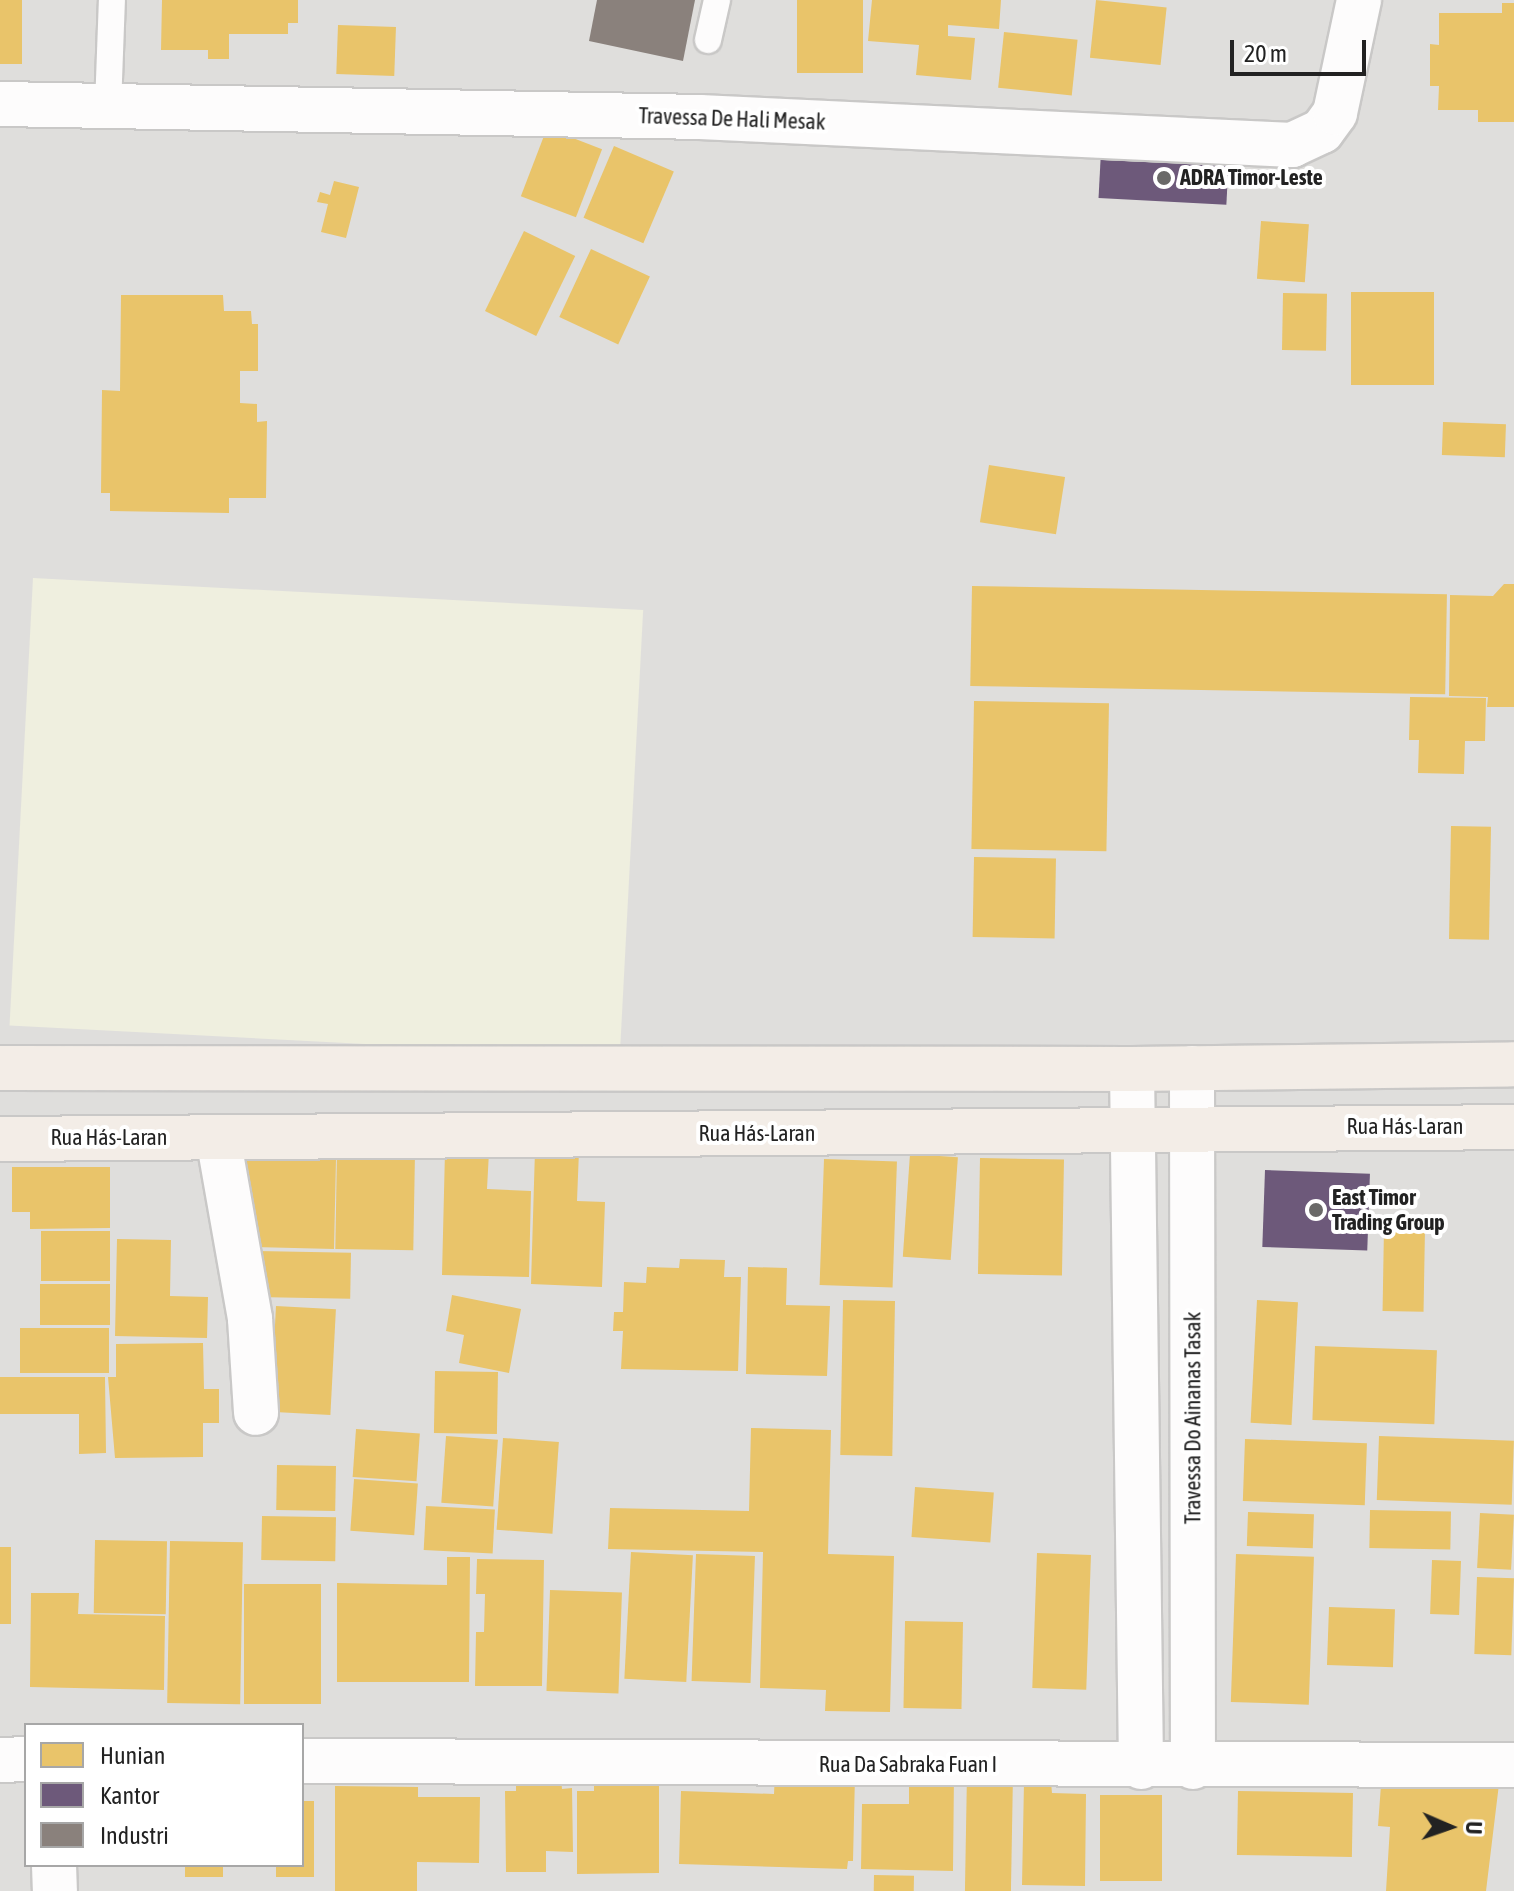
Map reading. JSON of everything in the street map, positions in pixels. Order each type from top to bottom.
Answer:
[{"type":"main road","points":[[0,1068],[1132,1069],[1514,1064]]},
{"type":"main road","name":"Rua Hás-Laran","points":[[0,1139],[1514,1127]]},
{"type":"street","name":"Travessa De Hali Mesak","points":[[0,104],[700,117],[1292,145],[1322,131],[1335,113],[1359,0]]},
{"type":"street","name":"Travessa Do Ainanas Tasak","points":[[1192,1068],[1193,1767]]},
{"type":"street","points":[[1132,1069],[1141,1767]]},
{"type":"street","points":[[218,1137],[250,1319],[256,1413]]},
{"type":"street","points":[[0,1760],[24,1759]]},
{"type":"street","name":"Rua Da Sabraka Fuan I","points":[[304,1761],[1141,1767],[1514,1765]]},
{"type":"street","points":[[54,1867],[55,1891]]},
{"type":"lane","points":[[108,107],[112,0]]},
{"type":"lane","points":[[708,40],[717,0]]},
{"type":"shaded area","points":[[0,0],[1514,0],[1514,1891],[0,1891]]},
{"type":"green space","points":[[33,578],[643,610],[620,1057],[10,1025]]},
{"type":"building: Hunian","points":[[0,0],[22,0],[22,64],[0,64]]},
{"type":"building: Hunian","points":[[162,0],[298,0],[298,23],[288,23],[288,34],[229,34],[229,59],[208,59],[208,50],[161,50]]},
{"type":"building: Hunian","points":[[797,0],[863,0],[863,73],[797,73]]},
{"type":"building: Hunian","points":[[872,0],[1001,0],[999,29],[948,25],[948,36],[975,38],[971,80],[916,75],[919,45],[868,41]]},
{"type":"building: Hunian","points":[[1096,0],[1167,7],[1161,65],[1090,58]]},
{"type":"building: Hunian","points":[[1502,3],[1514,3],[1514,122],[1478,122],[1478,110],[1438,110],[1439,86],[1430,86],[1430,44],[1439,45],[1439,13],[1502,13]]},
{"type":"building: Hunian","points":[[338,25],[396,27],[394,76],[336,74]]},
{"type":"building: Hunian","points":[[1004,32],[1078,40],[1072,95],[998,88]]},
{"type":"building: Hunian","points":[[547,128],[602,149],[576,217],[521,196]]},
{"type":"building: Hunian","points":[[614,146],[674,171],[643,243],[584,218]]},
{"type":"building: Hunian","points":[[334,181],[359,187],[346,238],[321,232],[328,204],[317,202],[320,192],[330,195]]},
{"type":"building: Hunian","points":[[1261,221],[1309,224],[1305,282],[1257,279]]},
{"type":"building: Hunian","points":[[524,231],[575,256],[536,336],[485,311]]},
{"type":"building: Hunian","points":[[591,249],[650,276],[618,344],[559,317]]},
{"type":"building: Hunian","points":[[1351,292],[1434,292],[1434,385],[1351,385]]},
{"type":"building: Hunian","points":[[1283,293],[1327,294],[1326,351],[1282,350]]},
{"type":"building: Hunian","points":[[121,295],[223,295],[224,311],[251,311],[252,324],[258,324],[258,371],[240,371],[240,403],[257,404],[257,422],[267,421],[266,498],[229,498],[229,513],[110,511],[110,493],[101,493],[102,390],[120,391]]},
{"type":"building: Hunian","points":[[1443,422],[1506,424],[1505,457],[1442,455]]},
{"type":"building: Hunian","points":[[989,465],[1065,477],[1056,534],[980,522]]},
{"type":"building: Hunian","points":[[1504,584],[1514,584],[1514,707],[1487,707],[1488,697],[1449,696],[1450,595],[1493,596]]},
{"type":"building: Hunian","points":[[972,586],[1447,594],[1445,694],[970,686]]},
{"type":"building: Hunian","points":[[1410,697],[1486,698],[1485,741],[1465,741],[1464,774],[1418,773],[1419,740],[1409,740]]},
{"type":"building: Hunian","points":[[974,701],[1109,703],[1106,851],[971,849]]},
{"type":"building: Hunian","points":[[1451,826],[1491,827],[1489,940],[1449,939]]},
{"type":"building: Hunian","points":[[974,857],[1056,858],[1055,938],[973,937]]},
{"type":"building: Hunian","points":[[535,1150],[579,1151],[577,1201],[605,1202],[602,1287],[531,1284]]},
{"type":"building: Hunian","points":[[445,1151],[489,1152],[487,1189],[531,1191],[529,1277],[442,1275]]},
{"type":"building: Hunian","points":[[337,1152],[415,1153],[413,1250],[335,1249]]},
{"type":"building: Hunian","points":[[910,1154],[958,1157],[951,1260],[903,1257]]},
{"type":"building: Hunian","points":[[243,1158],[336,1159],[334,1249],[252,1247],[252,1201],[243,1202]]},
{"type":"building: Hunian","points":[[980,1158],[1064,1159],[1062,1275],[978,1274]]},
{"type":"building: Hunian","points":[[824,1159],[897,1162],[893,1287],[820,1285]]},
{"type":"building: Hunian","points":[[12,1167],[110,1167],[110,1228],[30,1229],[30,1212],[12,1212]]},
{"type":"building: Hunian","points":[[1384,1228],[1425,1229],[1424,1312],[1383,1311]]},
{"type":"building: Hunian","points":[[41,1231],[110,1231],[110,1281],[41,1281]]},
{"type":"building: Hunian","points":[[117,1239],[171,1240],[170,1296],[208,1297],[207,1338],[115,1336]]},
{"type":"building: Hunian","points":[[257,1251],[351,1253],[350,1299],[256,1297]]},
{"type":"building: Hunian","points":[[680,1259],[725,1260],[724,1277],[741,1277],[738,1371],[621,1369],[623,1331],[613,1331],[614,1312],[623,1312],[624,1282],[646,1283],[647,1267],[679,1268]]},
{"type":"building: Hunian","points":[[748,1267],[787,1268],[786,1305],[830,1306],[827,1376],[746,1374]]},
{"type":"building: Hunian","points":[[40,1284],[110,1284],[110,1325],[40,1325]]},
{"type":"building: Hunian","points":[[452,1295],[521,1309],[509,1373],[459,1363],[464,1335],[446,1331]]},
{"type":"building: Hunian","points":[[843,1300],[895,1301],[892,1456],[840,1455]]},
{"type":"building: Hunian","points":[[1257,1300],[1298,1302],[1292,1425],[1251,1423]]},
{"type":"building: Hunian","points":[[276,1306],[336,1309],[330,1415],[270,1412]]},
{"type":"building: Hunian","points":[[20,1328],[109,1328],[109,1373],[20,1373]]},
{"type":"building: Hunian","points":[[203,1343],[204,1389],[219,1389],[219,1423],[203,1423],[203,1457],[115,1458],[108,1377],[116,1377],[116,1344]]},
{"type":"building: Hunian","points":[[1315,1346],[1437,1350],[1434,1424],[1312,1420]]},
{"type":"building: Hunian","points":[[435,1371],[498,1372],[497,1434],[434,1433]]},
{"type":"building: Hunian","points":[[0,1377],[105,1377],[106,1453],[79,1454],[79,1414],[0,1414]]},
{"type":"building: Hunian","points":[[751,1428],[831,1430],[828,1554],[894,1556],[890,1712],[825,1711],[826,1690],[760,1688],[763,1552],[608,1549],[610,1508],[749,1511]]},
{"type":"building: Hunian","points":[[356,1429],[420,1433],[416,1481],[353,1477]]},
{"type":"building: Hunian","points":[[446,1436],[498,1440],[493,1506],[441,1503]]},
{"type":"building: Hunian","points":[[1379,1436],[1514,1441],[1512,1505],[1377,1500]]},
{"type":"building: Hunian","points":[[503,1438],[559,1442],[552,1534],[497,1530]]},
{"type":"building: Hunian","points":[[1245,1439],[1367,1443],[1365,1505],[1243,1501]]},
{"type":"building: Hunian","points":[[277,1465],[336,1466],[335,1511],[276,1510]]},
{"type":"building: Hunian","points":[[354,1479],[418,1483],[414,1535],[350,1531]]},
{"type":"building: Hunian","points":[[915,1487],[994,1493],[990,1542],[912,1537]]},
{"type":"building: Hunian","points":[[426,1506],[495,1510],[493,1554],[424,1550]]},
{"type":"building: Hunian","points":[[1370,1510],[1451,1511],[1450,1549],[1369,1548]]},
{"type":"building: Hunian","points":[[1248,1512],[1314,1514],[1313,1548],[1247,1546]]},
{"type":"building: Hunian","points":[[1480,1513],[1514,1515],[1511,1570],[1477,1568]]},
{"type":"building: Hunian","points":[[262,1516],[336,1517],[335,1561],[261,1560]]},
{"type":"building: Hunian","points":[[95,1540],[167,1541],[166,1614],[94,1613]]},
{"type":"building: Hunian","points":[[170,1541],[243,1542],[240,1704],[167,1703]]},
{"type":"building: Hunian","points":[[0,1547],[11,1547],[11,1624],[0,1624]]},
{"type":"building: Hunian","points":[[631,1552],[693,1555],[686,1682],[624,1679]]},
{"type":"building: Hunian","points":[[1037,1553],[1091,1555],[1086,1690],[1032,1688]]},
{"type":"building: Hunian","points":[[696,1554],[755,1556],[751,1683],[692,1681]]},
{"type":"building: Hunian","points":[[1236,1554],[1314,1557],[1309,1705],[1231,1702]]},
{"type":"building: Hunian","points":[[447,1557],[470,1557],[469,1682],[337,1682],[337,1583],[447,1585]]},
{"type":"building: Hunian","points":[[477,1559],[544,1560],[542,1686],[475,1686],[476,1632],[484,1632],[485,1594],[476,1594]]},
{"type":"building: Hunian","points":[[1432,1560],[1461,1561],[1459,1615],[1430,1614]]},
{"type":"building: Hunian","points":[[1477,1577],[1514,1578],[1511,1655],[1474,1654]]},
{"type":"building: Hunian","points":[[244,1584],[321,1584],[321,1704],[244,1704]]},
{"type":"building: Hunian","points":[[550,1590],[622,1593],[618,1693],[546,1691]]},
{"type":"building: Hunian","points":[[31,1593],[79,1593],[78,1614],[165,1616],[164,1690],[30,1687]]},
{"type":"building: Hunian","points":[[1329,1607],[1395,1609],[1393,1667],[1327,1665]]},
{"type":"building: Hunian","points":[[905,1621],[963,1622],[961,1709],[903,1708]]},
{"type":"building: Hunian","points":[[594,1770],[659,1770],[659,1873],[577,1874],[577,1791],[594,1791]]},
{"type":"building: Hunian","points":[[775,1773],[855,1775],[853,1861],[848,1861],[847,1869],[679,1864],[681,1791],[774,1794]]},
{"type":"building: Hunian","points":[[909,1773],[954,1774],[953,1871],[861,1869],[862,1804],[909,1804]]},
{"type":"building: Hunian","points":[[967,1773],[1013,1774],[1011,1891],[965,1891]]},
{"type":"building: Hunian","points":[[516,1778],[561,1778],[562,1789],[572,1788],[573,1852],[546,1851],[546,1872],[506,1872],[505,1791],[516,1791]]},
{"type":"building: Hunian","points":[[1439,1780],[1499,1784],[1486,1891],[1386,1891],[1390,1827],[1378,1826],[1381,1785],[1438,1789]]},
{"type":"building: Hunian","points":[[1024,1782],[1051,1782],[1052,1793],[1086,1794],[1085,1886],[1022,1885]]},
{"type":"building: Hunian","points":[[335,1786],[418,1787],[418,1797],[480,1797],[479,1863],[417,1862],[417,1891],[335,1891]]},
{"type":"building: Hunian","points":[[1238,1791],[1353,1793],[1352,1857],[1237,1855]]},
{"type":"building: Hunian","points":[[1100,1795],[1162,1795],[1162,1881],[1100,1881]]},
{"type":"building: Hunian","points":[[304,1801],[314,1801],[314,1877],[276,1877],[276,1867],[304,1867]]},
{"type":"building: Hunian","points":[[185,1867],[223,1867],[223,1877],[185,1877]]},
{"type":"building: Hunian","points":[[874,1875],[914,1876],[914,1891],[874,1891]]},
{"type":"building: Kantor","name":"ADRA Timor-Leste","points":[[1101,151],[1229,158],[1226,205],[1099,198]]},
{"type":"building: Kantor","name":"East Timor Trading Group","points":[[1265,1170],[1370,1174],[1367,1251],[1262,1247]]},
{"type":"building: Industri","points":[[597,0],[695,0],[683,61],[589,41]]},
{"type":"place","name":"ADRA Timor-Leste","points":[[1164,178]]},
{"type":"place","name":"East Timor Trading Group","points":[[1316,1210]]}]
